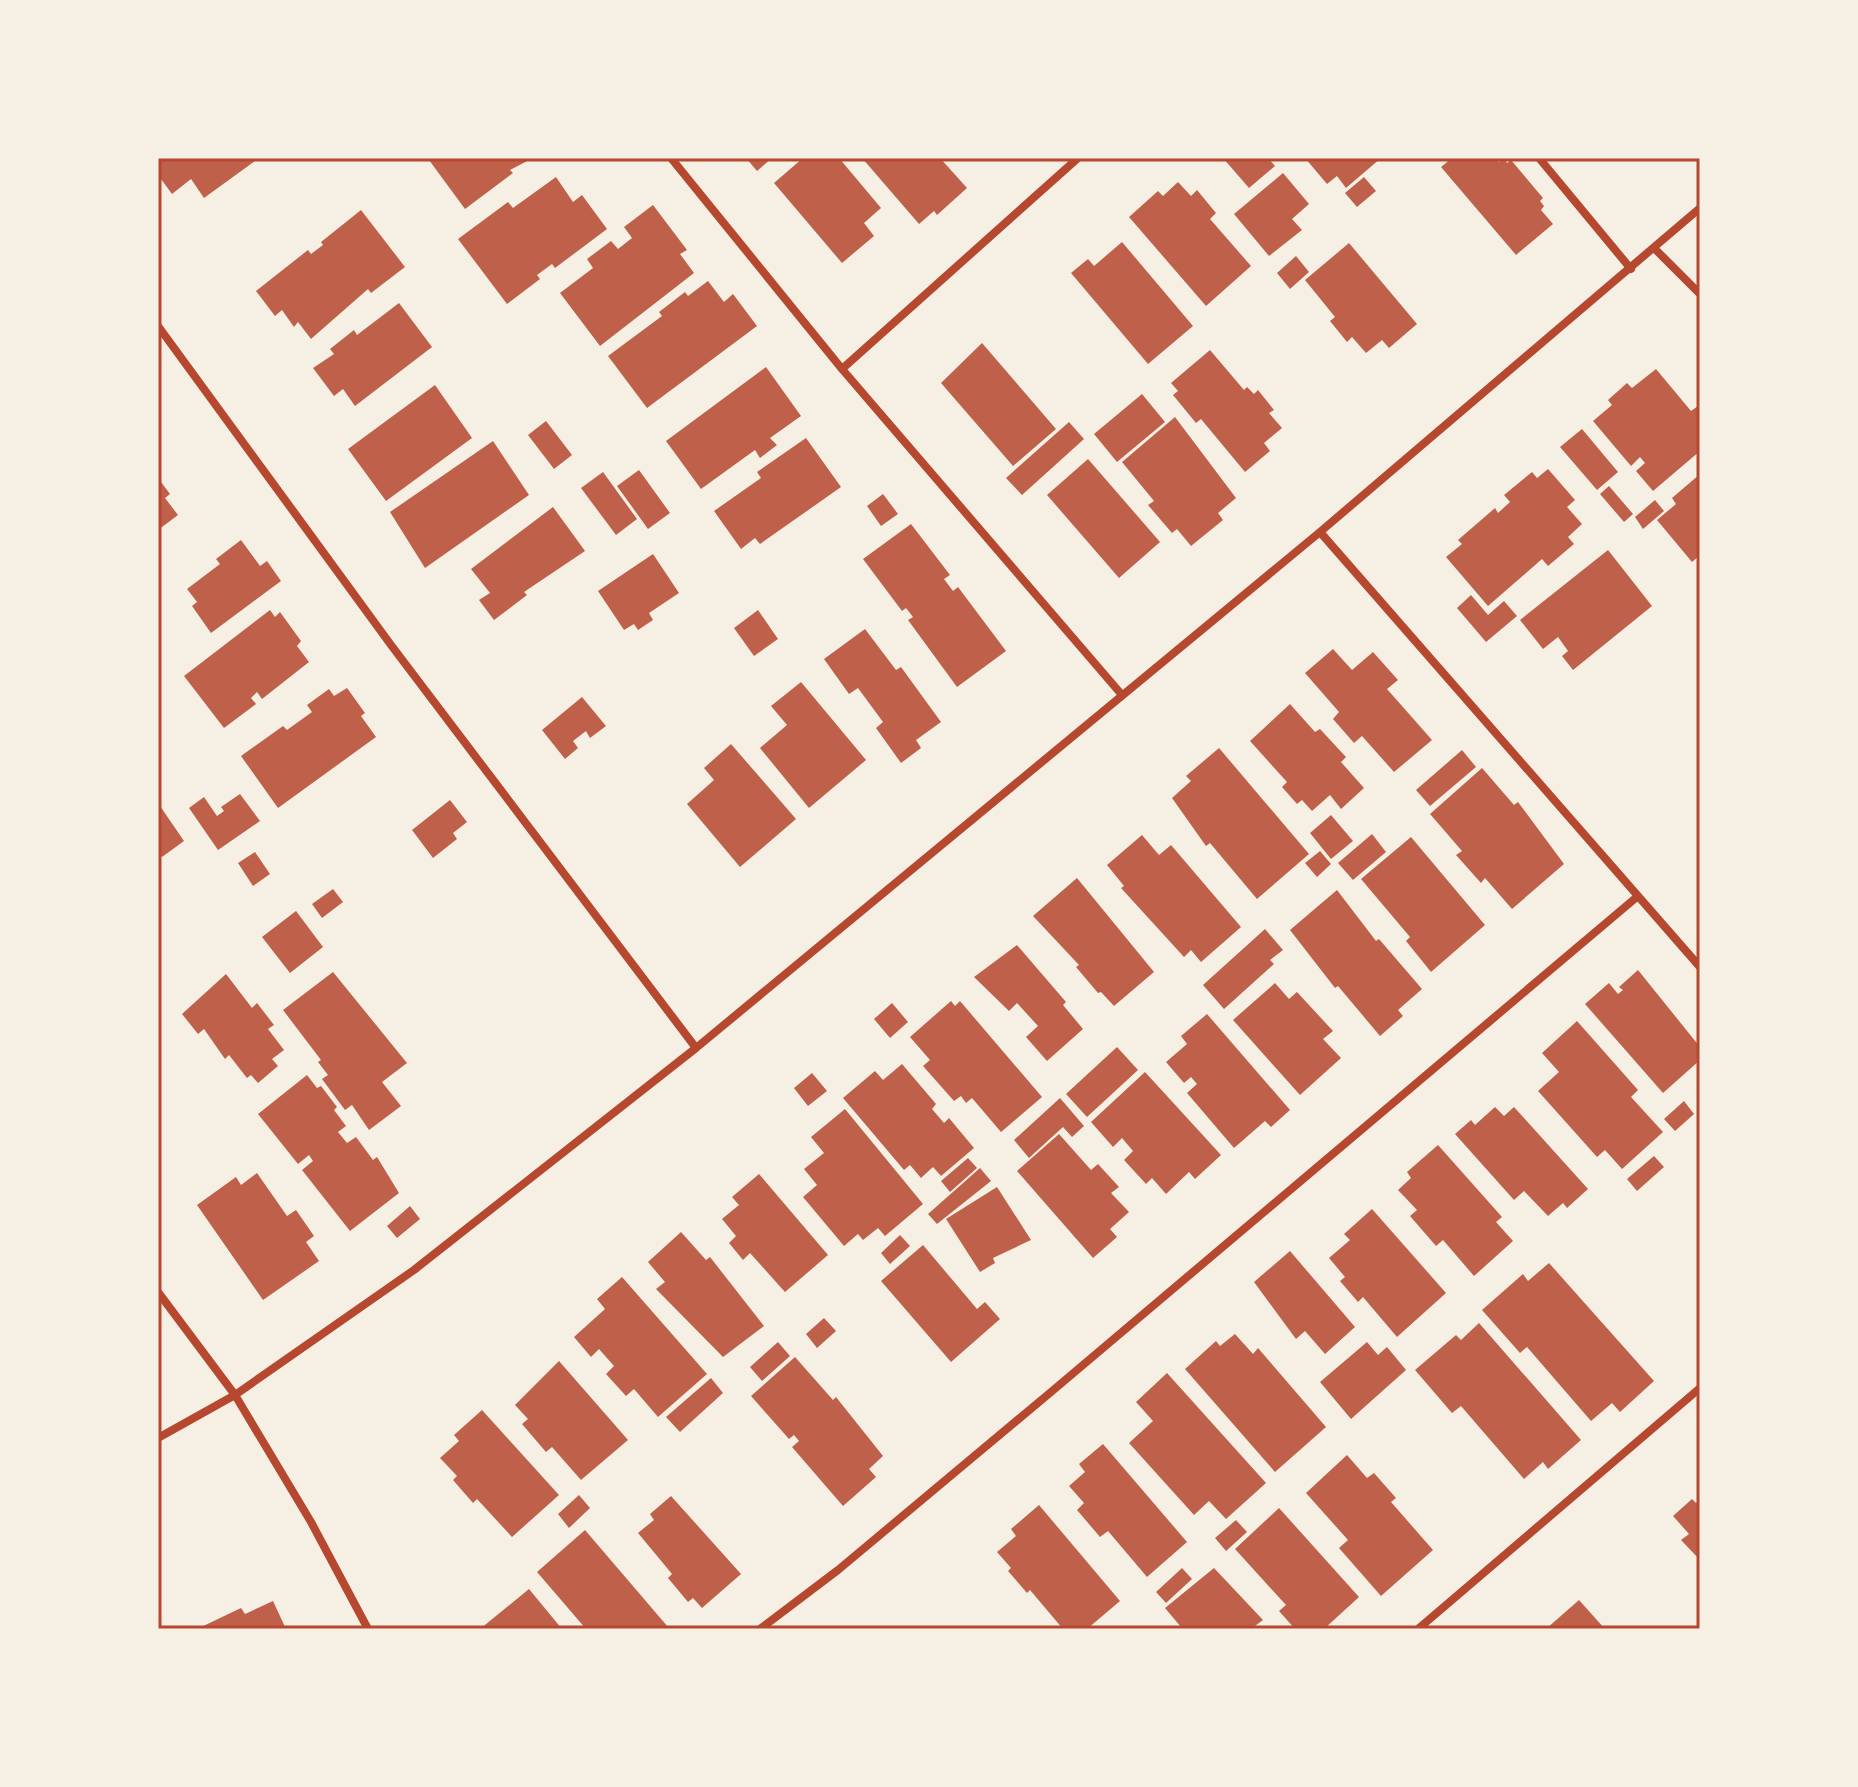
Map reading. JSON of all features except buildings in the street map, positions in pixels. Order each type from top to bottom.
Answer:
[{"type":"street","points":[[671,158],[842,369],[1122,695]]},
{"type":"street","points":[[842,369],[1078,158]]},
{"type":"street","points":[[1539,158],[1631,269]]},
{"type":"street","points":[[158,1438],[235,1395],[414,1270],[696,1048],[1320,532],[1700,208]]},
{"type":"street","points":[[1654,248],[1700,294]]},
{"type":"street","points":[[158,326],[391,645],[696,1048]]},
{"type":"street","points":[[1320,532],[1700,967]]},
{"type":"street","points":[[760,1629],[838,1570],[1638,896]]},
{"type":"street","points":[[158,1292],[235,1395],[311,1522],[368,1629]]},
{"type":"street","points":[[1418,1629],[1700,1388]]}]
